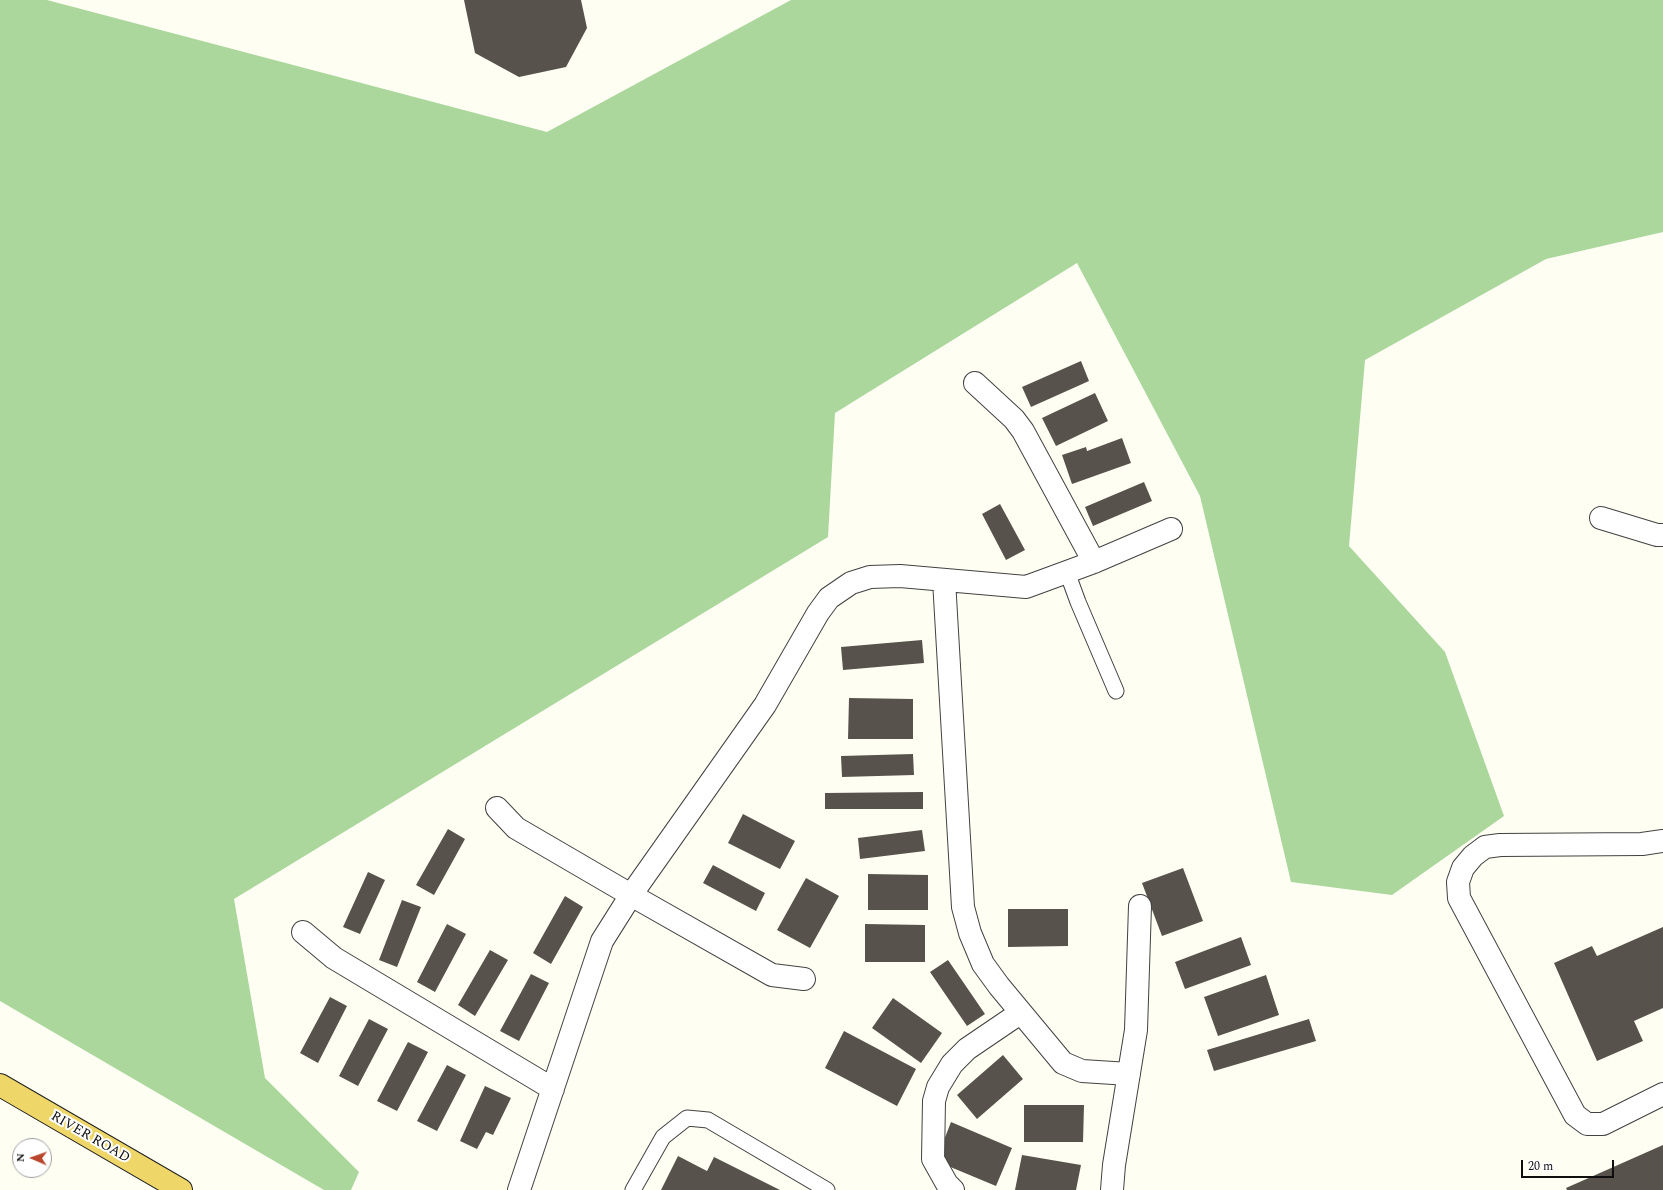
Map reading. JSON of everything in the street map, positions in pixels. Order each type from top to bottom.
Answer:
[{"type":"highway","name":"RIVER ROAD","points":[[0,1085],[181,1190]]},
{"type":"street","points":[[975,383],[1014,419],[1023,431],[1094,562]]},
{"type":"street","points":[[1601,518],[1657,535],[1663,535]]},
{"type":"street","points":[[519,1190],[602,941],[631,896],[765,705],[818,613],[829,598],[851,583],[870,577],[900,576],[1026,587],[1094,562],[1171,529]]},
{"type":"street","points":[[944,580],[963,907],[970,933],[983,964],[998,986],[1064,1063],[1082,1071],[1129,1074]]},
{"type":"street","points":[[498,808],[516,828],[631,896],[772,975],[804,979]]},
{"type":"street","points":[[1663,840],[1642,844],[1500,845],[1485,847],[1473,856],[1463,868],[1458,882],[1459,898],[1575,1115],[1587,1124],[1603,1124],[1663,1094]]},
{"type":"street","points":[[1112,1190],[1114,1164],[1136,1030],[1140,906]]},
{"type":"street","points":[[303,932],[334,958],[553,1089]]},
{"type":"street","points":[[953,1190],[947,1184],[933,1159],[934,1101],[938,1087],[952,1064],[967,1049],[1020,1013]]},
{"type":"lane","points":[[1067,572],[1078,602],[1116,691]]},
{"type":"lane","points":[[633,1190],[664,1137],[687,1118],[708,1120],[827,1190]]},
{"type":"green space","points":[[0,0],[47,0],[547,132],[791,0],[1663,0],[1663,232],[1546,259],[1365,360],[1349,546],[1445,652],[1504,816],[1392,895],[1291,882],[1200,496],[1077,263],[835,413],[828,537],[234,899],[265,1078],[359,1172],[351,1190],[324,1190],[0,1001]]},
{"type":"building","points":[[464,0],[581,0],[587,28],[566,67],[519,77],[475,53]]},
{"type":"building","points":[[1081,361],[1089,381],[1031,407],[1022,387]]},
{"type":"building","points":[[1095,393],[1108,421],[1056,446],[1042,418]]},
{"type":"building","points":[[1122,438],[1131,463],[1072,484],[1062,455],[1086,447],[1087,451]]},
{"type":"building","points":[[1144,482],[1152,501],[1093,526],[1085,507]]},
{"type":"building","points":[[1000,504],[1025,550],[1006,560],[982,514]]},
{"type":"building","points":[[922,640],[924,663],[843,670],[841,647]]},
{"type":"building","points":[[849,698],[913,699],[913,739],[848,739]]},
{"type":"building","points":[[913,754],[914,775],[842,777],[841,756]]},
{"type":"building","points":[[923,792],[923,809],[825,809],[825,793]]},
{"type":"building","points":[[743,814],[795,841],[780,869],[728,843]]},
{"type":"building","points":[[448,829],[465,839],[434,895],[416,885]]},
{"type":"building","points":[[922,830],[925,851],[860,859],[858,838]]},
{"type":"building","points":[[713,865],[765,893],[756,911],[703,883]]},
{"type":"building","points":[[1183,868],[1203,921],[1162,936],[1142,883]]},
{"type":"building","points":[[368,872],[385,880],[360,934],[343,927]]},
{"type":"building","points":[[868,874],[928,875],[928,910],[868,910]]},
{"type":"building","points":[[806,878],[839,896],[810,948],[777,930]]},
{"type":"building","points":[[565,896],[583,907],[551,964],[533,953]]},
{"type":"building","points":[[402,900],[421,907],[397,967],[379,960]]},
{"type":"building","points":[[1008,909],[1068,909],[1068,946],[1008,947]]},
{"type":"building","points":[[447,924],[466,934],[435,992],[417,982]]},
{"type":"building","points":[[865,924],[925,925],[925,962],[865,962]]},
{"type":"building","points":[[1663,927],[1663,1008],[1634,1021],[1643,1041],[1597,1061],[1554,963],[1592,946],[1597,956]]},
{"type":"building","points":[[1241,937],[1251,965],[1185,989],[1175,962]]},
{"type":"building","points":[[490,950],[508,960],[475,1016],[458,1005]]},
{"type":"building","points":[[948,960],[985,1014],[967,1026],[930,972]]},
{"type":"building","points":[[531,974],[549,983],[519,1041],[500,1031]]},
{"type":"building","points":[[1266,975],[1279,1015],[1218,1036],[1204,997]]},
{"type":"building","points":[[330,997],[347,1006],[318,1063],[300,1053]]},
{"type":"building","points":[[893,998],[942,1033],[921,1063],[872,1028]]},
{"type":"building","points":[[369,1019],[388,1029],[358,1086],[339,1076]]},
{"type":"building","points":[[1309,1019],[1316,1041],[1214,1071],[1207,1050]]},
{"type":"building","points":[[844,1031],[916,1069],[897,1106],[825,1068]]},
{"type":"building","points":[[408,1042],[428,1052],[397,1111],[377,1101]]},
{"type":"building","points":[[1003,1055],[1023,1079],[977,1119],[957,1095]]},
{"type":"building","points":[[447,1065],[466,1075],[437,1131],[417,1121]]},
{"type":"building","points":[[485,1086],[511,1098],[493,1135],[486,1132],[477,1149],[460,1141]]},
{"type":"building","points":[[1024,1105],[1084,1105],[1083,1142],[1024,1142]]},
{"type":"building","points":[[951,1122],[1012,1148],[996,1186],[936,1161]]},
{"type":"building","points":[[1663,1145],[1663,1190],[1567,1190],[1566,1188]]},
{"type":"building","points":[[1022,1155],[1081,1165],[1076,1190],[1015,1190]]},
{"type":"building","points":[[678,1156],[707,1171],[714,1157],[780,1190],[661,1190]]}]
